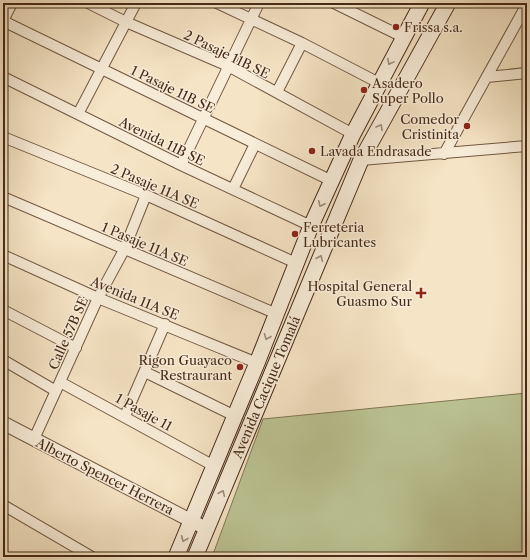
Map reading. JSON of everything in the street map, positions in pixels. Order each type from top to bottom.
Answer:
[{"type":"main road","name":"Avenida Cacique Tomalá","points":[[176,557],[277,314],[311,226],[353,134],[422,3]]},
{"type":"main road","name":"Avenida Cacique Tomalá","points":[[195,557],[361,160],[448,3]]},
{"type":"street","points":[[3,21],[12,3]]},
{"type":"street","name":"2 Pasaje 11B SE","points":[[88,3],[126,22],[228,66],[353,134]]},
{"type":"street","points":[[78,114],[136,3]]},
{"type":"street","points":[[216,3],[302,43],[379,83]]},
{"type":"street","points":[[181,165],[259,3]]},
{"type":"street","points":[[334,3],[403,37]]},
{"type":"street","points":[[444,154],[527,4]]},
{"type":"street","name":"1 Pasaje 11B SE","points":[[3,21],[332,181]]},
{"type":"street","points":[[277,92],[302,43]]},
{"type":"street","points":[[487,77],[527,73]]},
{"type":"street","name":"Avenida 11B SE","points":[[3,77],[181,165],[311,226]]},
{"type":"street","name":"2 Pasaje 11A SE","points":[[3,137],[146,195],[296,263]]},
{"type":"street","points":[[233,189],[255,144]]},
{"type":"street","points":[[361,160],[527,146]]},
{"type":"street","name":"Calle 57B SE","points":[[34,439],[98,298],[124,250],[146,195]]},
{"type":"street","name":"1 Pasaje 11A SE","points":[[3,197],[124,250],[277,314]]},
{"type":"street","name":"Avenida 11A SE","points":[[3,255],[98,298],[165,324],[257,363]]},
{"type":"street","points":[[3,310],[76,348]]},
{"type":"street","points":[[125,416],[165,324]]},
{"type":"street","name":"1 Pasaje 11","points":[[3,360],[125,416],[214,466]]},
{"type":"street","points":[[145,372],[235,416]]},
{"type":"street","name":"Alberto Spencer Herrera","points":[[3,423],[207,529]]},
{"type":"street","points":[[3,505],[92,557]]},
{"type":"green space","points":[[527,393],[527,557],[212,557],[263,419]]},
{"type":"place","name":"Frissa s.a.","points":[[396,27]]},
{"type":"place","name":"Asadero Super Pollo","points":[[364,90]]},
{"type":"place","name":"Comedor Cristinita","points":[[467,126]]},
{"type":"place","name":"Lavada Endrasade","points":[[312,151]]},
{"type":"place","name":"Ferreteria Lubricantes","points":[[295,234]]},
{"type":"place","name":"Hospital General Guasmo Sur","points":[[421,293]]},
{"type":"place","name":"Rigon Guayaco Restraurant","points":[[240,367]]}]
